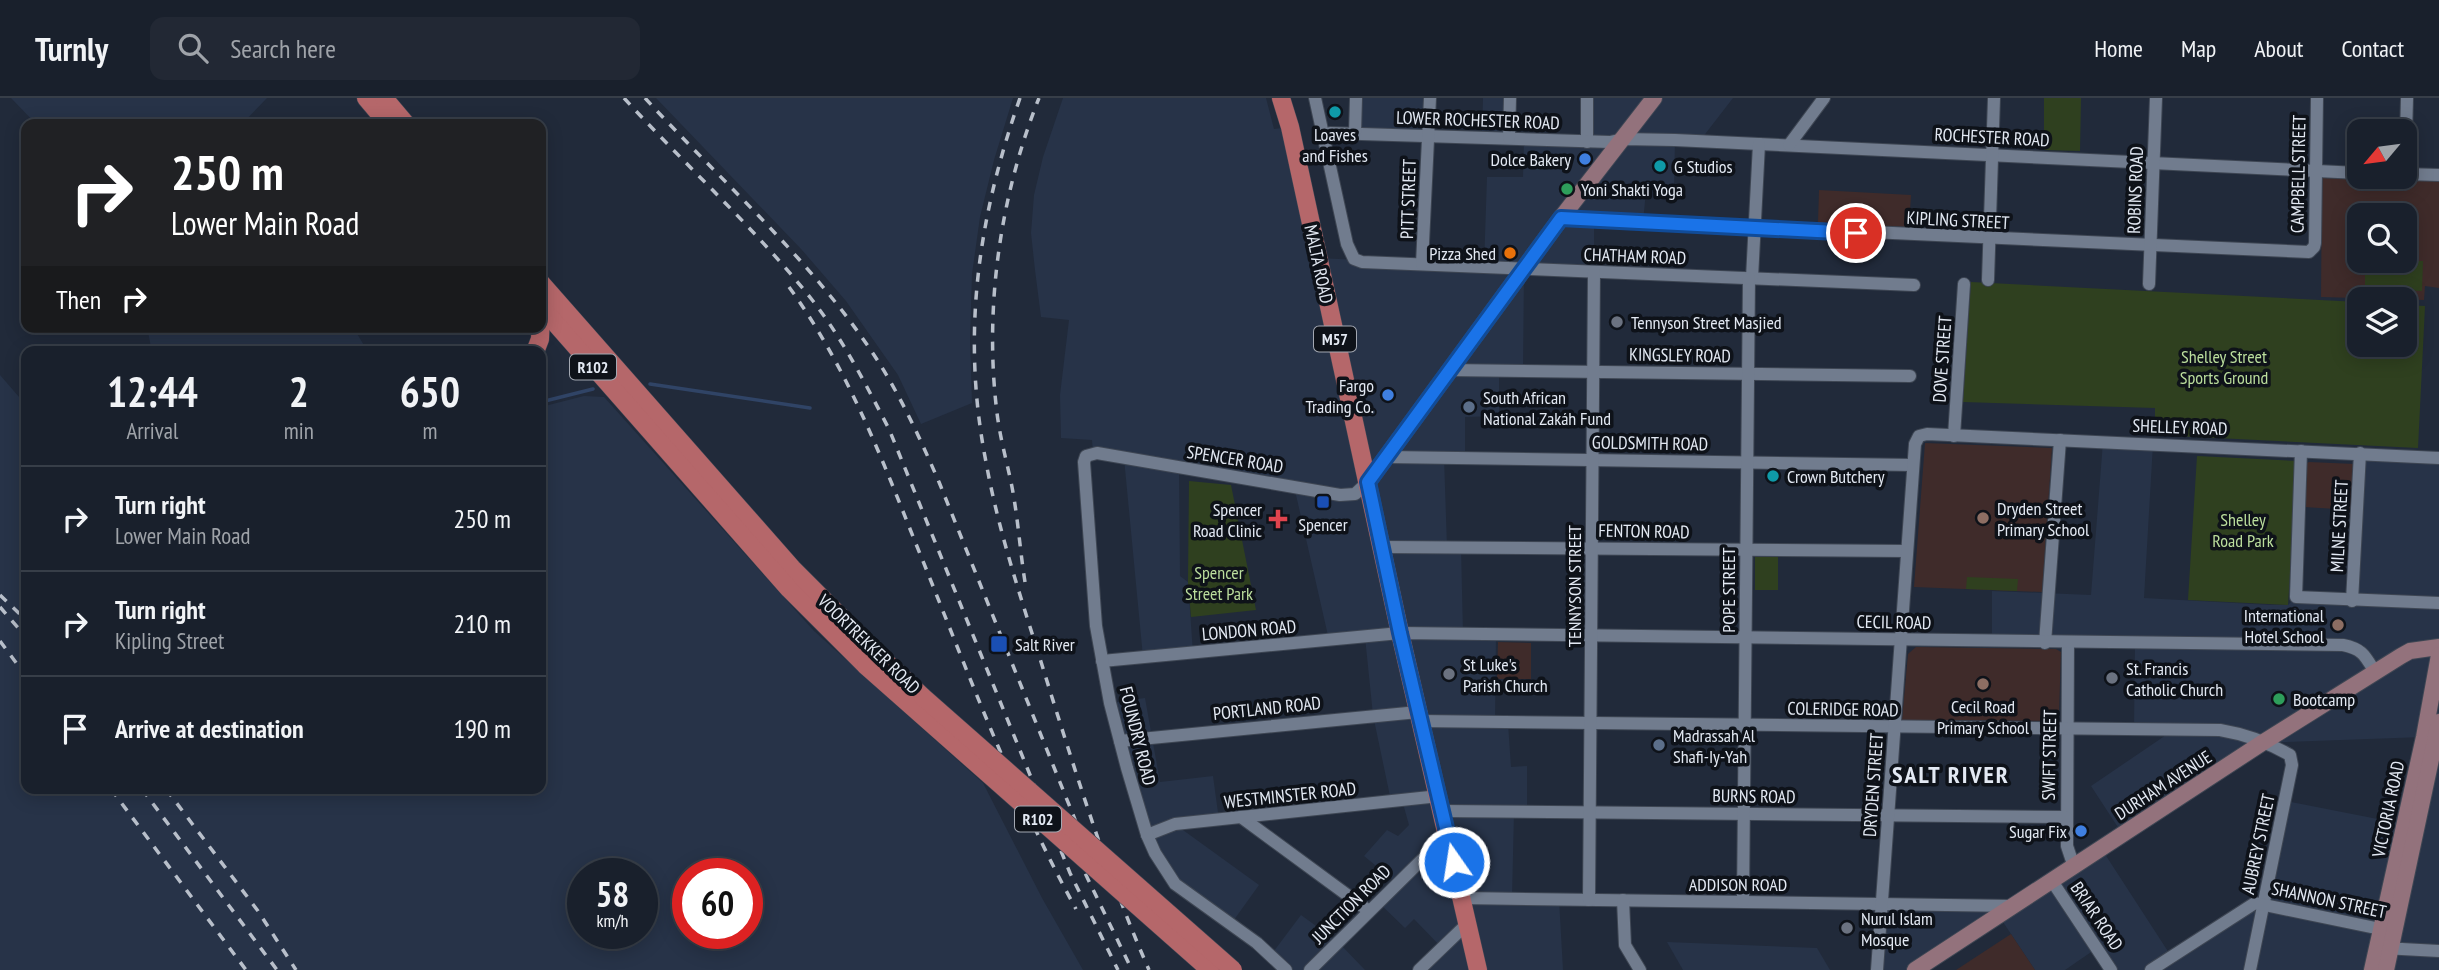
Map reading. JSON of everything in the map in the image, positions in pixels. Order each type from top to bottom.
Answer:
[{"type":"main road","points":[[366,98],[384,119]]},
{"type":"main road","points":[[384,98],[402,119]]},
{"type":"main road","name":"MALTA ROAD","points":[[1280,98],[1290,127],[1368,482]]},
{"type":"main road","name":"MALTA ROAD","points":[[1289,98],[1290,127]]},
{"type":"main road","name":"VOORTREKKER ROAD","points":[[546,289],[792,568],[885,661],[1233,970]]},
{"type":"main road","name":"VOORTREKKER ROAD","points":[[546,313],[789,589],[866,666],[1210,970]]},
{"type":"main road","name":"M57","points":[[1368,482],[1478,970]]},
{"type":"street","name":"CHATHAM ROAD","points":[[1315,98],[1350,253],[1354,259],[1362,262],[1914,285]]},
{"type":"street","points":[[1355,133],[1356,98]]},
{"type":"street","name":"PITT STREET","points":[[1422,264],[1430,98]]},
{"type":"street","points":[[1509,138],[1510,98]]},
{"type":"street","points":[[1587,98],[1587,142]]},
{"type":"street","points":[[1368,482],[1561,218],[1654,98]]},
{"type":"street","points":[[1788,145],[1824,98]]},
{"type":"street","points":[[1988,281],[1994,98]]},
{"type":"street","name":"ROBINS ROAD","points":[[2149,284],[2156,98]]},
{"type":"street","name":"CAMPBELL STREET","points":[[2312,250],[2315,243],[2317,98]]},
{"type":"street","points":[[2406,119],[2407,98]]},
{"type":"street","name":"LOWER ROCHESTER ROAD","points":[[1331,133],[1587,142],[1623,139]]},
{"type":"street","name":"ROCHESTER ROAD","points":[[1623,139],[2347,172]]},
{"type":"street","name":"POPE STREET","points":[[1743,901],[1747,374],[1759,144]]},
{"type":"street","points":[[2417,174],[2439,175]]},
{"type":"street","name":"KIPLING STREET","points":[[1561,218],[2304,253],[2312,250]]},
{"type":"street","name":"TENNYSON STREET","points":[[1589,900],[1594,272]]},
{"type":"street","name":"DOVE STREET","points":[[1954,436],[1964,284]]},
{"type":"street","name":"KINGSLEY ROAD","points":[[1448,370],[1910,376]]},
{"type":"street","name":"SHELLEY ROAD","points":[[1919,436],[1927,434],[2439,458]]},
{"type":"street","name":"DRYDEN STREET","points":[[1877,970],[1914,444],[1919,436]]},
{"type":"street","points":[[2045,643],[2060,440]]},
{"type":"street","points":[[2301,451],[2296,597],[2439,603]]},
{"type":"street","name":"SPENCER ROAD","points":[[1093,453],[1340,495],[1355,494],[1368,482]]},
{"type":"street","name":"FOUNDRY ROAD","points":[[1093,453],[1086,456],[1084,462],[1096,626],[1120,741],[1147,835],[1175,884],[1257,943],[1286,970]]},
{"type":"street","name":"MILNE STREET","points":[[2352,601],[2360,453]]},
{"type":"street","name":"GOLDSMITH ROAD","points":[[1387,457],[1913,465]]},
{"type":"street","name":"FENTON ROAD","points":[[1382,547],[1906,551]]},
{"type":"street","name":"CECIL ROAD","points":[[1400,633],[2343,645],[2356,647],[2375,672]]},
{"type":"street","name":"LONDON ROAD","points":[[1102,661],[1400,633]]},
{"type":"street","name":"SWIFT STREET","points":[[2068,643],[2066,817],[2067,846],[2074,867]]},
{"type":"street","name":"DURHAM AVENUE","points":[[1915,970],[2375,672],[2410,651],[2439,647]]},
{"type":"street","name":"VICTORIA ROAD","points":[[2433,739],[2439,655]]},
{"type":"street","name":"COLERIDGE ROAD","points":[[1419,716],[1591,723],[2220,730],[2239,733],[2262,743]]},
{"type":"street","name":"PORTLAND ROAD","points":[[1120,741],[1419,716]]},
{"type":"street","name":"VICTORIA ROAD","points":[[2372,970],[2384,948],[2388,931],[2412,782],[2439,722]]},
{"type":"street","name":"AUBREY STREET","points":[[2250,970],[2292,765],[2290,755],[2262,743]]},
{"type":"street","name":"BURNS ROAD","points":[[1441,803],[1590,812],[2066,817]]},
{"type":"street","name":"WESTMINSTER ROAD","points":[[1147,835],[1175,824],[1441,803]]},
{"type":"street","points":[[1241,817],[1369,911]]},
{"type":"street","name":"JUNCTION ROAD","points":[[1310,970],[1448,834]]},
{"type":"street","name":"BRIAR ROAD","points":[[2052,881],[2111,970]]},
{"type":"street","name":"ADDISON ROAD","points":[[1462,898],[1883,902],[2014,906]]},
{"type":"street","points":[[1623,901],[1624,939],[1640,970]]},
{"type":"street","name":"SHANNON STREET","points":[[2151,970],[2255,902],[2388,931]]},
{"type":"street","points":[[1419,970],[1468,923]]},
{"type":"street","points":[[2384,948],[2439,951]]},
{"type":"street","name":"VICTORIA ROAD","points":[[2384,948],[2386,970]]},
{"type":"shaded area","points":[[11,98],[267,98],[247,119],[31,119]]},
{"type":"shaded area","points":[[656,98],[1013,98],[980,217],[972,274],[972,403],[921,424],[898,375],[846,301],[802,250]]},
{"type":"shaded area","points":[[1063,98],[1266,98],[1274,129],[1290,127],[1318,258],[1484,266],[1487,177],[1523,177],[1524,139],[1586,141],[1587,98],[1733,98],[1699,142],[1675,140],[1674,192],[1646,191],[1643,222],[1594,220],[1594,272],[1524,269],[1523,370],[1499,370],[1499,416],[1465,417],[1465,458],[1444,457],[1447,547],[1461,547],[1463,634],[1496,635],[1495,723],[1508,723],[1511,767],[1527,766],[1527,812],[1514,812],[1512,898],[1559,899],[1563,970],[1419,970],[1442,948],[1414,919],[1405,928],[1378,902],[1397,883],[1364,856],[1387,830],[1398,836],[1409,825],[1402,800],[1391,801],[1373,715],[1365,637],[1329,640],[1294,486],[1179,467],[1180,576],[1188,582],[1193,653],[1143,657],[1124,458],[1093,453],[1092,440],[1061,438],[1060,395],[1069,320],[1041,317],[1031,233],[1034,195],[1043,157]]},
{"type":"shaded area","points":[[1356,98],[1430,98],[1427,136],[1355,133]]},
{"type":"shaded area","points":[[1483,98],[1510,98],[1509,138],[1482,137]]},
{"type":"shaded area","points":[[2322,178],[2347,179],[2347,189],[2417,189],[2417,180],[2439,181],[2439,288],[2425,286],[2424,300],[2417,300],[2417,287],[2347,287],[2347,298],[2321,297]]},
{"type":"shaded area","points":[[1819,190],[1911,195],[1909,227],[1818,223]]},
{"type":"shaded area","points":[[148,333],[357,333],[364,346],[151,346]]},
{"type":"shaded area","points":[[0,375],[21,399],[21,794],[546,794],[546,406],[584,396],[604,397],[814,631],[983,783],[1042,898],[1083,970],[0,970]]},
{"type":"shaded area","points":[[2103,442],[2153,444],[2144,598],[2271,605],[2288,605],[2296,597],[2352,600],[2360,453],[2439,458],[2439,970],[2111,970],[2097,948],[2065,970],[2035,970],[1999,916],[1915,970],[1877,970],[1883,902],[2014,906],[2101,848],[2171,956],[2258,902],[2286,801],[2403,824],[2423,737],[2262,743],[2123,835],[2091,786],[2172,731],[2134,729],[2135,643],[1992,641],[1992,591],[2091,595]]},
{"type":"shaded area","name":"Dryden Street Primary School","points":[[1925,443],[2052,448],[2042,592],[1914,587]]},
{"type":"shaded area","points":[[2309,462],[2355,464],[2352,510],[2304,507]]},
{"type":"shaded area","points":[[1498,642],[1531,643],[1531,679],[1497,679]]},
{"type":"shaded area","name":"Cecil Road Primary School","points":[[1916,647],[2056,649],[2061,652],[2059,714],[2054,721],[1902,720],[1908,654]]},
{"type":"shaded area","points":[[1145,698],[1160,782],[1213,776],[1219,820],[1176,825],[1259,885],[1231,924],[1201,904],[1155,853],[1110,703]]},
{"type":"shaded area","points":[[1301,915],[1338,942],[1365,970],[1286,970],[1271,955]]},
{"type":"shaded area","points":[[2011,934],[2035,970],[1956,970]]},
{"type":"shaded area","points":[[1667,942],[1817,948],[1830,970],[1683,970]]},
{"type":"green space","points":[[2044,98],[2081,98],[2080,151],[2044,150]]},
{"type":"green space","points":[[2417,261],[2423,261],[2422,291],[2417,291],[2417,287],[2365,287],[2365,273],[2417,273]]},
{"type":"green space","name":"Shelley Street Sports Ground","points":[[1971,282],[2347,301],[2347,357],[2417,357],[2417,306],[2425,306],[2418,448],[2155,435],[2155,408],[1963,402]]},
{"type":"green space","name":"Shelley Road Park","points":[[2197,456],[2297,461],[2288,605],[2188,600]]},
{"type":"green space","name":"Spencer Street Park","points":[[1189,481],[1231,485],[1256,610],[1191,617],[1188,582]]},
{"type":"green space","points":[[1755,557],[1778,557],[1778,590],[1755,590]]},
{"type":"green space","points":[[1967,577],[2018,579],[2017,591],[1966,589]]},
{"type":"waterway","points":[[650,384],[810,408]]},
{"type":"waterway","points":[[546,401],[593,389]]},
{"type":"railway","points":[[624,98],[791,274],[824,316],[854,363],[889,429],[1070,873],[1118,970]]},
{"type":"railway","points":[[645,98],[819,282],[870,349],[890,381],[939,482],[1078,827],[1093,874]]},
{"type":"railway","points":[[1020,98],[993,188],[978,277],[975,368],[979,415],[992,491],[1023,606],[1096,832],[1149,970]]},
{"type":"railway","points":[[1025,582],[1014,499],[997,413],[993,373],[994,293],[1005,213],[1025,135],[1039,98]]},
{"type":"railway","points":[[789,287],[827,346],[859,409],[888,473],[1010,773],[1076,909]]},
{"type":"railway","points":[[0,595],[21,615]]},
{"type":"railway","points":[[0,607],[21,631]]},
{"type":"railway","points":[[0,641],[21,669]]},
{"type":"railway","points":[[115,794],[246,970]]},
{"type":"railway","points":[[146,794],[277,970]]},
{"type":"railway","points":[[170,794],[258,911],[296,970]]},
{"type":"railway","points":[[1054,809],[1132,970]]},
{"type":"place","name":"Loaves and Fishes","points":[[1335,112]]},
{"type":"place","name":"Dolce Bakery","points":[[1585,159]]},
{"type":"place","name":"G Studios","points":[[1660,166]]},
{"type":"place","name":"Yoni Shakti Yoga","points":[[1567,189]]},
{"type":"place","name":"Pizza Shed","points":[[1510,253]]},
{"type":"place","name":"Tennyson Street Masjied","points":[[1617,322]]},
{"type":"place","name":"Fargo Trading Co.","points":[[1388,395]]},
{"type":"place","name":"South African National Zakáh Fund","points":[[1469,407]]},
{"type":"place","name":"Crown Butchery","points":[[1773,476]]},
{"type":"place","name":"Spencer","points":[[1323,502]]},
{"type":"place","name":"Dryden Street Primary School","points":[[1983,518]]},
{"type":"place","name":"Spencer Road Clinic","points":[[1278,519]]},
{"type":"place","name":"International Hotel School","points":[[2338,625]]},
{"type":"place","name":"Salt River","points":[[999,644]]},
{"type":"place","name":"St Luke's Parish Church","points":[[1449,674]]},
{"type":"place","name":"St. Francis Catholic Church","points":[[2112,678]]},
{"type":"place","name":"Cecil Road Primary School","points":[[1983,684]]},
{"type":"place","name":"Bootcamp","points":[[2279,699]]},
{"type":"place","name":"Madrassah Al Shafi-Iy-Yah","points":[[1659,745]]},
{"type":"place","name":"Sugar Fix","points":[[2081,831]]},
{"type":"place","name":"Nurul Islam Mosque","points":[[1847,928]]},
{"type":"district","name":"SALT RIVER","points":[[1951,774]]},
{"type":"route","points":[[1454,862],[1400,633],[1368,482],[1561,218],[1856,233]]}]
